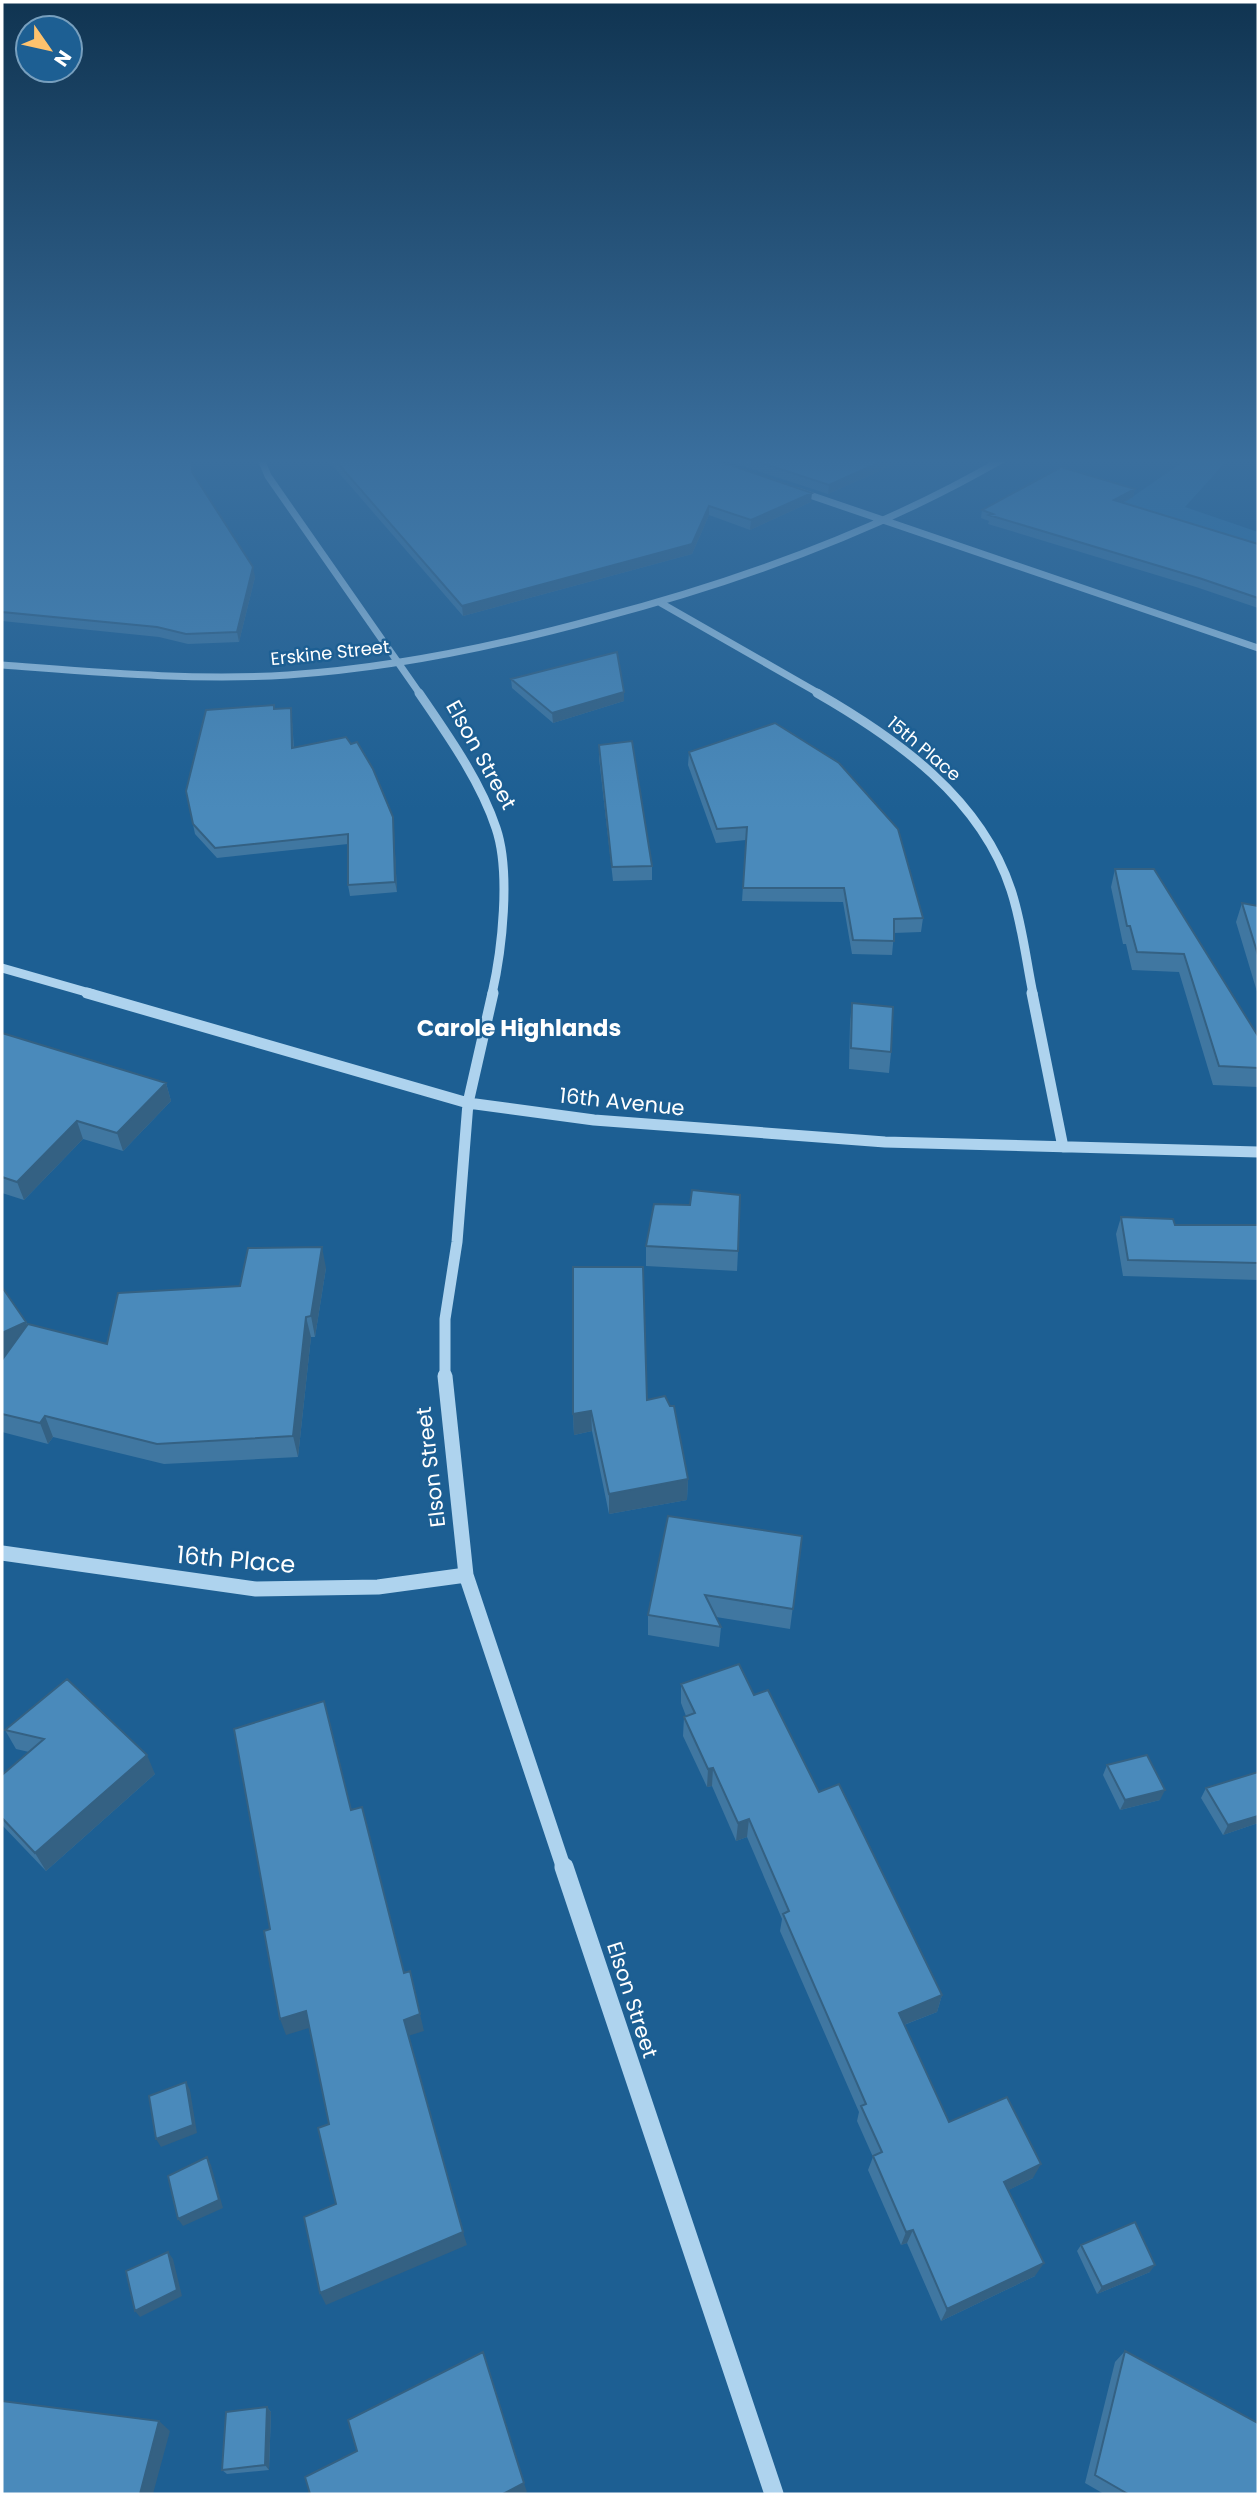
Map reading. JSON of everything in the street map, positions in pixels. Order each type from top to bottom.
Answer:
[{"type":"street","name":"Elson Street","points":[[338,575],[399,663],[473,780],[497,830],[504,888],[501,955],[468,1103],[445,1345],[445,1398],[466,1575],[774,2494]]},
{"type":"street","name":"Erskine Street","points":[[2,665],[165,678],[242,677],[399,663],[535,636],[749,575]]},
{"type":"street","points":[[1045,575],[1258,648]]},
{"type":"street","name":"15th Place","points":[[659,603],[885,734],[925,766],[979,823],[996,851],[1012,891],[1063,1147]]},
{"type":"street","name":"16th Avenue","points":[[2,968],[468,1103],[594,1120],[885,1142],[1258,1152]]},
{"type":"street","name":"16th Place","points":[[2,1553],[256,1589],[378,1587],[466,1575]]},
{"type":"building","points":[[2,575],[251,575],[237,632],[186,634],[157,627],[2,612]]},
{"type":"building","points":[[435,575],[575,575],[462,606]]},
{"type":"building","points":[[1191,575],[1258,575],[1258,598]]},
{"type":"building","points":[[617,652],[624,692],[552,713],[511,679]]},
{"type":"building","points":[[274,705],[274,709],[291,708],[292,748],[346,737],[351,744],[357,742],[373,769],[393,817],[395,882],[348,885],[348,834],[215,848],[193,824],[186,791],[206,710]]},
{"type":"building","points":[[775,723],[839,763],[898,829],[923,918],[894,919],[894,941],[853,940],[844,888],[743,888],[747,827],[717,829],[689,752]]},
{"type":"building","points":[[632,741],[652,866],[612,867],[599,745]]},
{"type":"building","points":[[1115,869],[1154,869],[1258,1036],[1258,1068],[1219,1066],[1184,954],[1137,952],[1130,926],[1127,926]]},
{"type":"building","points":[[1242,903],[1258,906],[1258,955]]},
{"type":"building","points":[[852,1003],[893,1007],[891,1052],[851,1048]]},
{"type":"building","points":[[2,1033],[166,1083],[117,1133],[77,1121],[17,1182],[2,1177]]},
{"type":"building","points":[[692,1190],[740,1195],[738,1251],[646,1246],[654,1204],[690,1205]]},
{"type":"building","points":[[1121,1217],[1173,1219],[1175,1225],[1258,1225],[1258,1263],[1128,1260]]},
{"type":"building","points":[[322,1247],[311,1316],[306,1317],[293,1436],[157,1444],[45,1416],[40,1423],[2,1414],[2,1360],[28,1324],[107,1344],[118,1293],[240,1286],[248,1248]]},
{"type":"building","points":[[573,1267],[643,1267],[647,1400],[665,1396],[670,1406],[674,1406],[688,1479],[609,1494],[591,1411],[573,1414]]},
{"type":"building","points":[[2,1287],[26,1322],[2,1333]]},
{"type":"building","points":[[668,1516],[802,1536],[793,1609],[705,1595],[721,1627],[648,1615]]},
{"type":"building","points":[[739,1664],[754,1695],[768,1690],[819,1792],[839,1784],[942,1995],[899,2013],[949,2122],[1007,2097],[1041,2164],[1004,2182],[1044,2263],[947,2309],[913,2230],[906,2232],[873,2156],[882,2152],[861,2106],[866,2104],[783,1914],[789,1911],[749,1819],[738,1823],[713,1768],[708,1769],[684,1717],[695,1713],[681,1684]]},
{"type":"building","points":[[67,1679],[147,1755],[35,1853],[2,1818],[2,1775],[44,1739],[5,1730]]},
{"type":"building","points":[[324,1701],[351,1810],[362,1807],[404,1973],[410,1971],[420,2014],[404,2020],[463,2232],[320,2293],[304,2217],[336,2204],[318,2128],[329,2124],[306,2011],[280,2019],[264,1931],[270,1929],[234,1729]]},
{"type":"building","points":[[1147,1755],[1165,1790],[1125,1800],[1107,1765]]},
{"type":"building","points":[[1258,1772],[1258,1816],[1228,1825],[1206,1788]]},
{"type":"building","points":[[186,2082],[193,2125],[156,2139],[149,2096]]},
{"type":"building","points":[[207,2157],[219,2200],[178,2219],[168,2176]]},
{"type":"building","points":[[1135,2222],[1155,2265],[1102,2287],[1081,2245]]},
{"type":"building","points":[[168,2252],[177,2290],[135,2311],[126,2271]]},
{"type":"building","points":[[1125,2351],[1258,2423],[1258,2494],[1128,2494],[1095,2475]]},
{"type":"building","points":[[483,2352],[524,2483],[503,2494],[310,2494],[305,2477],[357,2451],[348,2420]]},
{"type":"building","points":[[2,2401],[159,2421],[140,2494],[2,2494]]},
{"type":"building","points":[[267,2407],[265,2465],[222,2470],[226,2412]]},
{"type":"district","name":"Carole Highlands","points":[[519,1028]]}]
